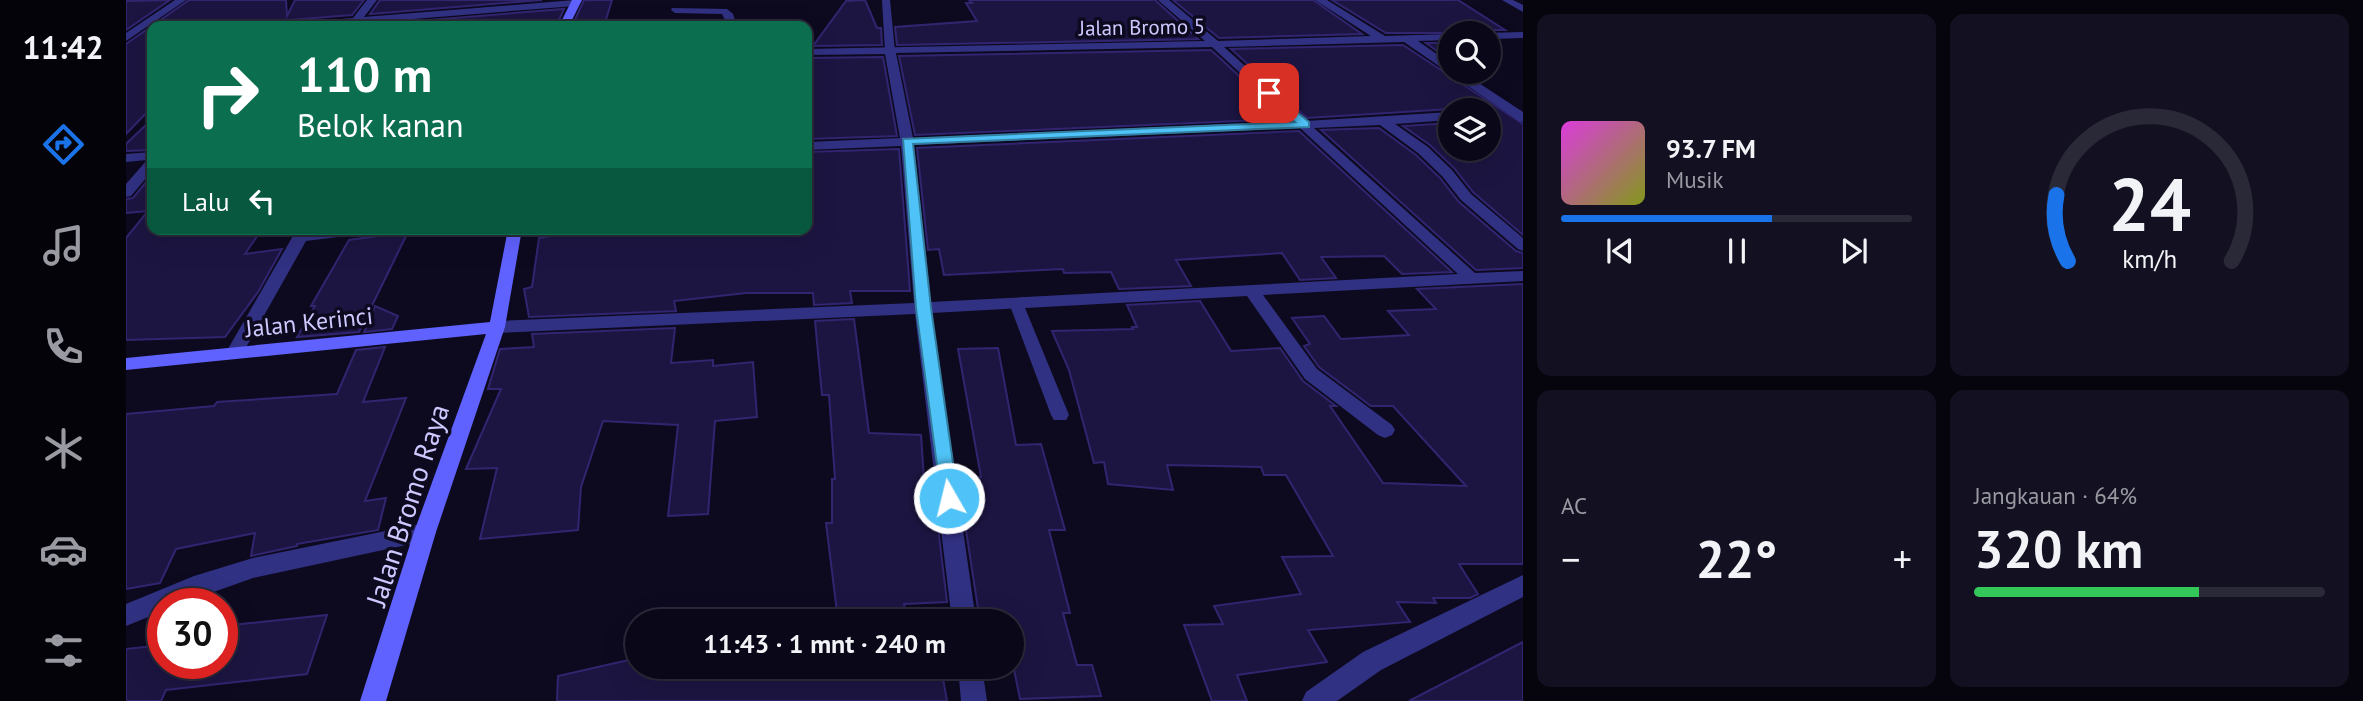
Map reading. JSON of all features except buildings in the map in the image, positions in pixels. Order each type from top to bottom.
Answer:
[{"type":"main road","points":[[567,21],[576,1]]},
{"type":"main road","name":"Jalan Bromo Raya","points":[[373,701],[425,532],[496,327],[513,235]]},
{"type":"main road","name":"Jalan Kerinci","points":[[126,365],[496,327]]},
{"type":"street","points":[[151,21],[181,0]]},
{"type":"street","points":[[357,20],[372,0]]},
{"type":"street","points":[[1163,0],[1214,44],[1438,37]]},
{"type":"street","points":[[1320,0],[1383,39]]},
{"type":"street","points":[[346,21],[410,21],[576,1]]},
{"type":"street","points":[[126,39],[147,24]]},
{"type":"street","points":[[1501,36],[1523,35]]},
{"type":"street","points":[[126,39],[147,38]]},
{"type":"street","points":[[1406,38],[1438,60]]},
{"type":"street","name":"Jalan Bromo 5","points":[[812,52],[1214,44],[1472,279]]},
{"type":"street","points":[[890,52],[907,141],[923,308],[962,609]]},
{"type":"street","points":[[1474,84],[1519,113]]},
{"type":"street","points":[[1501,113],[1519,113]]},
{"type":"street","points":[[812,146],[1438,117]]},
{"type":"street","points":[[1383,121],[1423,150],[1447,173],[1466,197],[1523,246]]},
{"type":"street","points":[[126,158],[147,156]]},
{"type":"street","points":[[126,192],[147,169]]},
{"type":"street","points":[[234,354],[302,235]]},
{"type":"street","points":[[496,327],[923,308],[1523,276]]},
{"type":"street","points":[[1252,291],[1311,374],[1385,430]]},
{"type":"street","points":[[126,615],[194,587],[253,568],[425,532]]},
{"type":"street","points":[[1315,701],[1373,661],[1523,585]]},
{"type":"street","points":[[971,679],[974,701]]},
{"type":"lane","points":[[886,0],[890,52]]},
{"type":"lane","points":[[1506,0],[1523,9]]},
{"type":"lane","points":[[675,10],[724,11],[729,14],[731,21]]},
{"type":"lane","points":[[1016,303],[1060,415]]},
{"type":"route","points":[[949,498],[923,308],[907,141],[1305,125],[1269,93]]}]
